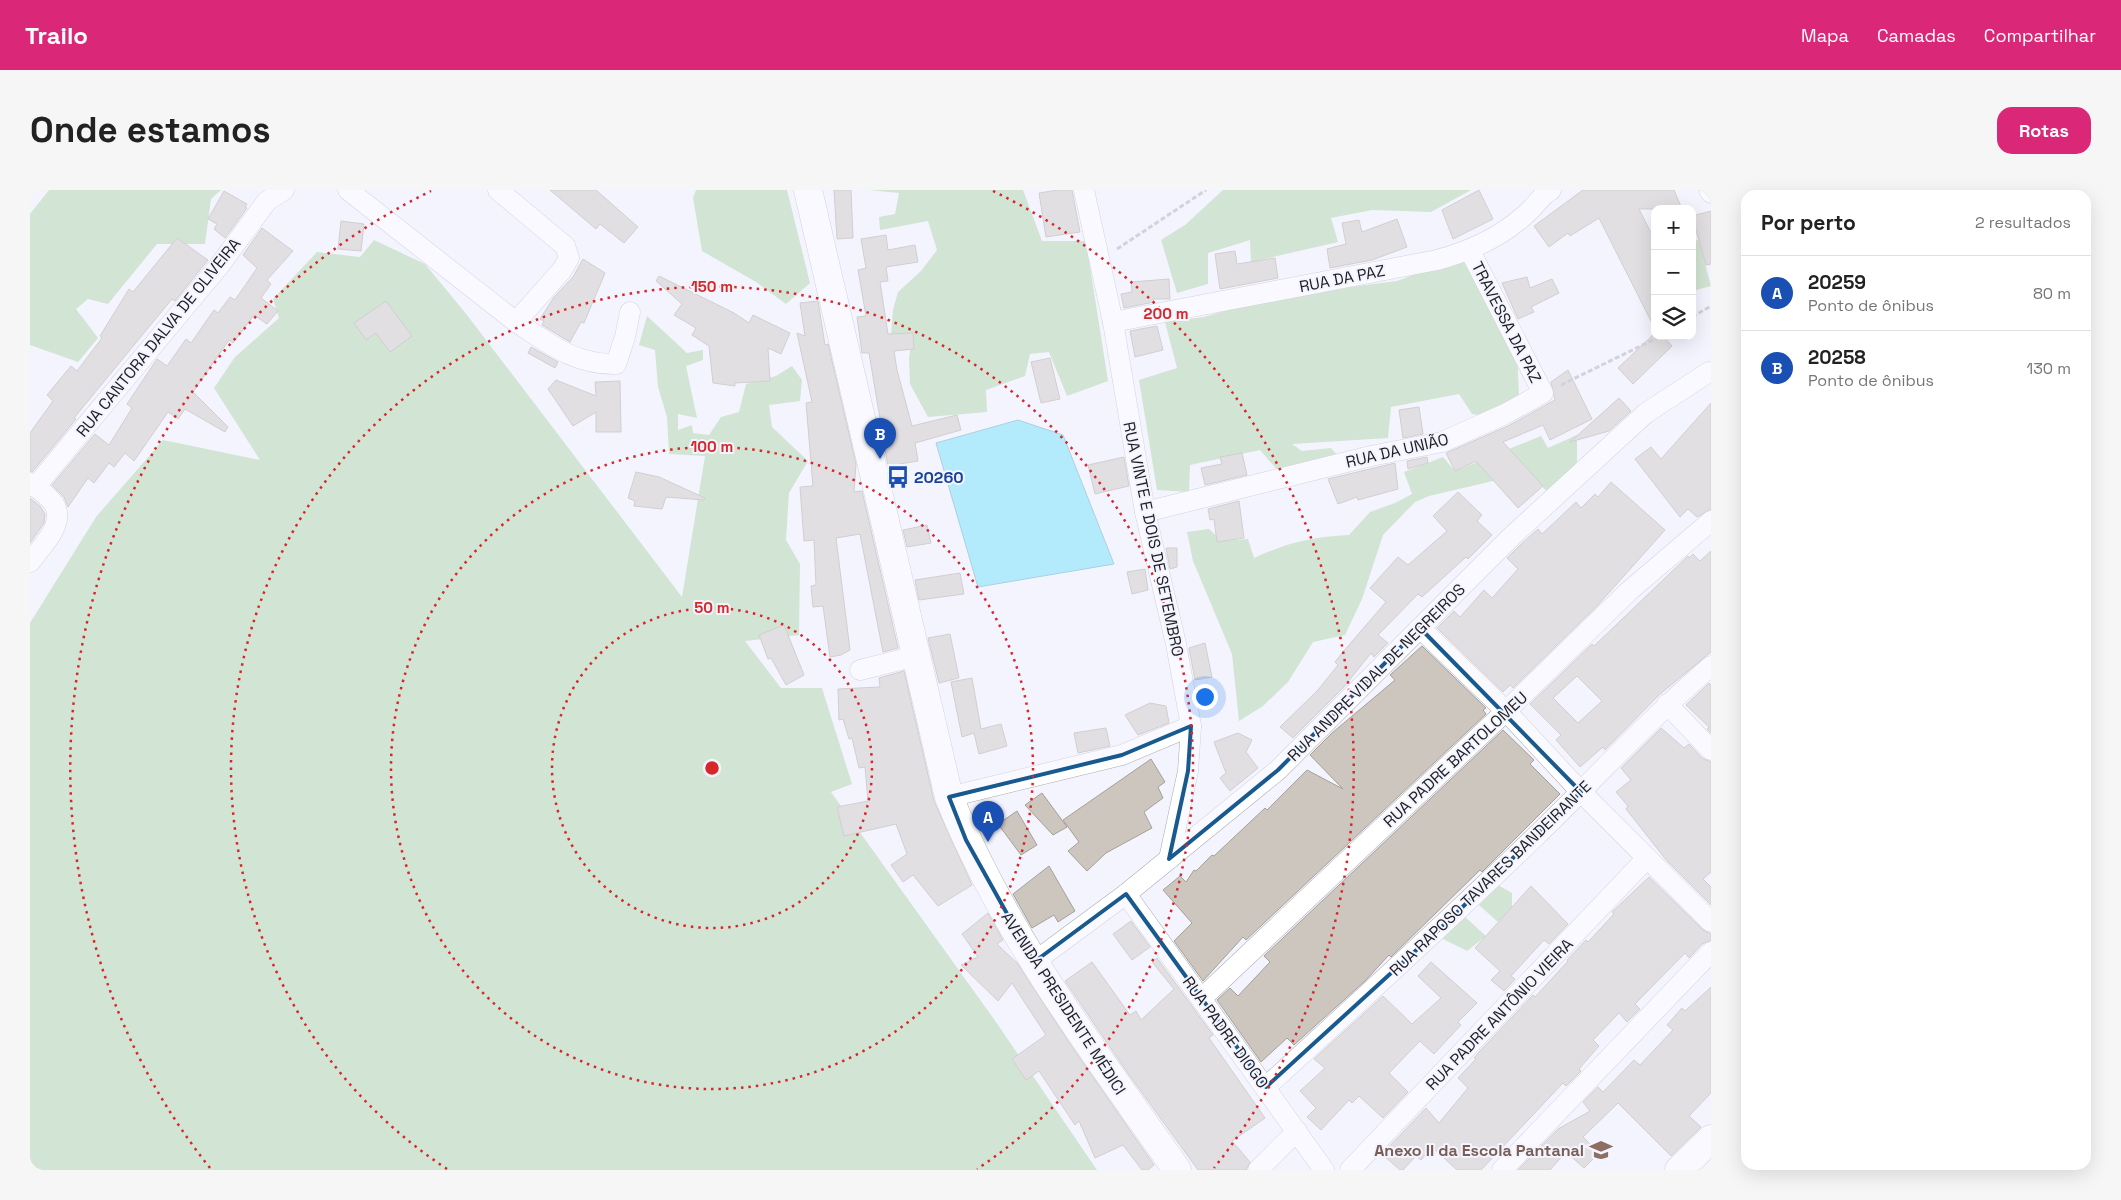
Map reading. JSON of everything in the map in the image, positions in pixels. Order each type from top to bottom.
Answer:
[{"type":"street","name":"RUA CANTORA DALVA DE OLIVEIRA","points":[[32,485],[219,266],[267,202],[284,190]]},
{"type":"street","points":[[348,190],[516,322],[554,348],[595,364],[616,364],[630,312]]},
{"type":"street","points":[[498,190],[565,246],[570,258],[562,270],[516,322]]},
{"type":"street","name":"AVENIDA PRESIDENTE MÉDICI","points":[[808,190],[949,797],[966,840],[1034,962],[1177,1170]]},
{"type":"street","name":"RUA VINTE E DOIS DE SETEMBRO","points":[[1084,190],[1113,322],[1145,512],[1176,644],[1191,726],[1188,771],[1169,859]]},
{"type":"street","name":"RUA DA PAZ","points":[[1113,322],[1437,260],[1470,251],[1528,214],[1543,194],[1551,190]]},
{"type":"street","name":"TRAVESSA DA PAZ","points":[[1470,251],[1543,393]]},
{"type":"street","name":"RUA ANDRE VIDAL DE NEGREIROS","points":[[1034,962],[1126,894],[1278,770],[1511,537],[1646,413],[1710,371]]},
{"type":"street","name":"RUA DA UNIÃO","points":[[1145,512],[1370,456],[1442,442],[1505,414],[1543,393]]},
{"type":"street","points":[[30,562],[52,533],[56,521],[56,508],[48,497],[32,485]]},
{"type":"street","name":"RUA PADRE BARTOLOMEU","points":[[1201,999],[1506,711],[1629,591],[1711,521]]},
{"type":"street","points":[[1420,628],[1506,711],[1581,792],[1711,922]]},
{"type":"street","points":[[860,670],[916,656]]},
{"type":"street","name":"RUA RAPOSO TAVARES BANDEIRANTE","points":[[1266,1087],[1446,923],[1581,792],[1667,704],[1711,666]]},
{"type":"street","points":[[1667,704],[1711,750]]},
{"type":"street","points":[[949,797],[1122,755],[1191,726]]},
{"type":"street","name":"RUA PADRE ANTÔNIO VIEIRA","points":[[1350,1170],[1647,858]]},
{"type":"street","name":"RUA PADRE DIOGO","points":[[1126,894],[1324,1170]]},
{"type":"street","points":[[1502,1170],[1711,952]]},
{"type":"street","points":[[1258,1170],[1297,1131]]},
{"type":"street","points":[[1679,1170],[1711,1139]]},
{"type":"path","points":[[1100,260],[1206,190]]},
{"type":"path","points":[[1696,315],[1711,306]]},
{"type":"path","points":[[1543,393],[1585,375],[1653,340]]},
{"type":"highlighted area","points":[[1420,628],[1581,792],[1446,923],[1266,1087],[1126,894],[1034,962],[966,840],[949,797],[1122,755],[1191,726],[1188,771],[1169,859],[1278,770]]},
{"type":"green space","points":[[49,190],[221,190],[211,199],[205,244],[157,244],[108,304],[88,299],[76,309],[98,338],[78,362],[30,345],[30,214]]},
{"type":"green space","points":[[696,190],[787,190],[810,283],[786,304],[756,282],[702,251],[693,198]]},
{"type":"green space","points":[[869,190],[1023,190],[1042,241],[1086,241],[1108,381],[1067,396],[1049,352],[1030,354],[1025,376],[986,390],[987,412],[928,417],[910,384],[909,358],[913,333],[891,334],[893,310],[898,292],[921,271],[937,250],[928,221],[880,230],[879,217],[895,214],[899,193]]},
{"type":"green space","points":[[1223,190],[1471,190],[1431,212],[1372,210],[1331,218],[1338,242],[1251,262],[1250,240],[1208,253],[1208,284],[1177,293],[1161,240],[1185,225]]},
{"type":"green space","points":[[374,240],[425,264],[467,315],[682,597],[705,456],[669,454],[667,417],[658,387],[655,350],[639,345],[647,316],[687,353],[703,350],[703,360],[686,366],[697,418],[678,414],[678,430],[692,425],[693,433],[709,435],[721,417],[739,412],[746,384],[776,376],[792,366],[802,380],[800,401],[769,405],[772,427],[808,461],[789,493],[786,540],[800,564],[799,635],[745,641],[781,688],[822,688],[852,784],[831,792],[996,1022],[1097,1170],[30,1170],[30,623],[96,517],[163,440],[260,460],[214,388],[235,357],[279,318],[273,299],[317,252],[360,257]]},
{"type":"green space","points":[[1696,240],[1699,241],[1711,286],[1696,290]]},
{"type":"green space","points":[[1467,255],[1517,349],[1519,397],[1487,416],[1472,414],[1459,394],[1391,407],[1388,438],[1292,444],[1302,451],[1331,448],[1340,458],[1279,472],[1260,450],[1190,465],[1189,492],[1157,490],[1139,380],[1177,368],[1165,322],[1204,317],[1272,297],[1397,281]]},
{"type":"green space","points":[[1577,435],[1577,468],[1548,493],[1518,459],[1493,481],[1429,496],[1415,502],[1383,535],[1362,599],[1345,635],[1313,642],[1288,682],[1263,706],[1239,721],[1232,654],[1193,561],[1187,532],[1209,529],[1222,541],[1248,539],[1254,558],[1301,541],[1349,535],[1370,512],[1395,503],[1412,494],[1404,472],[1443,457],[1455,471],[1541,436],[1548,448]]},
{"type":"green space","points":[[1498,885],[1512,893],[1512,907],[1498,922],[1479,905]]},
{"type":"green space","points":[[1465,917],[1486,936],[1467,951],[1443,939],[1452,925]]},
{"type":"water","points":[[1018,420],[1063,435],[1114,564],[978,587],[936,443]]},
{"type":"building","points":[[550,190],[596,190],[638,227],[624,243],[600,224],[596,229]]},
{"type":"building","points":[[834,190],[851,190],[853,238],[837,239]]},
{"type":"building","points":[[1072,190],[1080,232],[1046,237],[1039,193]]},
{"type":"building","points":[[1479,190],[1493,219],[1453,239],[1442,210]]},
{"type":"building","points":[[1583,190],[1674,190],[1680,205],[1651,205],[1651,209],[1639,209],[1651,233],[1651,321],[1599,218],[1570,236],[1568,233],[1549,247],[1534,226]]},
{"type":"building","points":[[224,191],[247,204],[245,207],[247,208],[225,238],[214,229],[217,224],[208,219]]},
{"type":"building","points":[[1711,211],[1711,264],[1706,265],[1696,230],[1696,215]]},
{"type":"building","points":[[1397,219],[1407,247],[1372,260],[1330,268],[1327,249],[1346,244],[1342,223],[1359,220],[1362,232]]},
{"type":"building","points":[[341,221],[364,224],[361,251],[338,249]]},
{"type":"building","points":[[262,228],[293,251],[267,280],[271,284],[261,298],[278,311],[267,324],[254,315],[233,343],[229,340],[193,392],[228,427],[225,432],[185,409],[178,419],[168,412],[134,461],[125,453],[114,467],[109,463],[94,483],[88,478],[68,507],[64,497],[52,485],[95,434],[109,445],[132,408],[127,404],[157,359],[167,366],[186,339],[191,343],[214,310],[218,313],[230,297],[235,300],[257,268],[243,255]]},
{"type":"building","points":[[886,235],[888,250],[915,245],[918,262],[886,267],[888,281],[880,282],[888,334],[913,333],[914,349],[894,351],[897,370],[912,426],[957,415],[961,430],[915,443],[918,461],[888,466],[869,353],[862,353],[857,317],[866,316],[858,270],[866,268],[861,239]]},
{"type":"building","points":[[177,238],[208,260],[175,301],[172,299],[74,418],[76,419],[32,472],[30,471],[30,433],[53,401],[47,395],[71,366],[77,371],[102,338],[100,336],[129,289],[133,292]]},
{"type":"building","points":[[1235,251],[1237,264],[1275,258],[1278,278],[1220,289],[1215,254]]},
{"type":"building","points":[[583,259],[605,273],[584,323],[581,322],[570,342],[542,325],[544,321],[540,319],[554,297],[573,277]]},
{"type":"building","points":[[659,276],[734,313],[749,323],[753,315],[790,333],[781,354],[768,348],[770,381],[735,383],[735,386],[713,383],[709,346],[692,335],[696,328],[674,315],[682,304],[656,281]]},
{"type":"building","points":[[1527,277],[1530,288],[1552,279],[1559,293],[1531,307],[1534,312],[1518,319],[1502,283]]},
{"type":"building","points":[[1169,279],[1170,299],[1153,299],[1154,302],[1124,308],[1121,294],[1132,292],[1131,282]]},
{"type":"building","points":[[386,301],[412,336],[390,352],[376,333],[366,340],[354,323]]},
{"type":"building","points":[[818,301],[825,345],[828,344],[856,464],[854,492],[862,491],[898,648],[883,652],[860,534],[836,538],[850,650],[841,655],[830,657],[823,606],[813,607],[811,586],[816,585],[814,540],[804,541],[800,487],[813,486],[806,403],[812,402],[797,333],[805,336],[800,303]]},
{"type":"building","points":[[1157,326],[1163,350],[1135,357],[1130,331]]},
{"type":"building","points":[[1651,337],[1651,340],[1667,340],[1672,346],[1633,384],[1618,368]]},
{"type":"building","points":[[531,347],[558,362],[555,368],[528,353]]},
{"type":"building","points":[[1050,358],[1060,399],[1041,403],[1031,362]]},
{"type":"building","points":[[1568,370],[1592,419],[1550,440],[1543,425],[1503,442],[1543,486],[1518,508],[1476,461],[1455,471],[1446,453],[1510,425],[1555,400],[1551,382]]},
{"type":"building","points":[[556,380],[596,396],[595,382],[620,381],[621,432],[596,432],[596,412],[573,426],[548,389]]},
{"type":"building","points":[[1619,398],[1631,411],[1609,431],[1570,442]]},
{"type":"building","points":[[1711,403],[1711,509],[1697,517],[1688,509],[1680,517],[1635,459],[1651,447],[1661,459]]},
{"type":"building","points":[[1419,407],[1423,434],[1403,438],[1399,410]]},
{"type":"building","points":[[1242,453],[1247,475],[1205,485],[1201,468],[1222,464],[1220,457]]},
{"type":"building","points":[[1124,457],[1129,486],[1095,494],[1088,465]]},
{"type":"building","points":[[1427,457],[1428,463],[1408,469],[1407,461]]},
{"type":"building","points":[[1395,463],[1398,489],[1358,500],[1357,497],[1338,504],[1328,479]]},
{"type":"building","points":[[636,472],[659,477],[705,498],[704,500],[666,497],[662,509],[634,506],[635,501],[628,498]]},
{"type":"building","points":[[1611,482],[1665,530],[1598,605],[1513,688],[1510,685],[1503,692],[1437,628],[1454,611],[1460,617],[1484,590],[1492,598],[1518,569],[1507,558],[1519,546],[1538,529],[1542,534],[1576,502],[1581,508],[1595,494],[1598,497]]},
{"type":"building","points":[[1458,492],[1482,515],[1477,521],[1492,535],[1468,559],[1466,557],[1422,597],[1418,594],[1378,635],[1388,643],[1374,657],[1371,653],[1344,687],[1293,738],[1280,727],[1318,690],[1338,665],[1335,662],[1386,602],[1370,588],[1398,557],[1408,565],[1447,531],[1433,516]]},
{"type":"building","points":[[30,498],[40,506],[45,514],[44,523],[30,543]]},
{"type":"building","points":[[1239,501],[1244,538],[1217,542],[1214,519],[1210,520],[1208,509]]},
{"type":"building","points":[[927,525],[931,543],[907,547],[903,530]]},
{"type":"building","points":[[1166,548],[1177,548],[1177,567],[1170,569]]},
{"type":"building","points":[[1711,551],[1711,652],[1659,695],[1605,750],[1603,747],[1580,767],[1556,740],[1561,735],[1530,704],[1688,556],[1689,558],[1693,554],[1700,561]],"holes":[[[1577,676],[1602,701],[1578,723],[1553,698]]]},
{"type":"building","points":[[1145,569],[1148,590],[1132,594],[1127,572]]},
{"type":"building","points":[[960,573],[964,594],[919,600],[915,580]]},
{"type":"building","points":[[784,625],[804,675],[786,685],[771,658],[768,659],[759,635]]},
{"type":"building","points":[[950,634],[959,678],[939,683],[928,638]]},
{"type":"building","points":[[1205,643],[1212,677],[1195,680],[1189,648]]},
{"type":"building","points":[[1422,646],[1486,708],[1483,710],[1486,714],[1246,940],[1243,937],[1203,981],[1174,941],[1192,923],[1163,890],[1180,876],[1186,882],[1194,870],[1196,871],[1212,855],[1214,856],[1265,808],[1267,810],[1307,770],[1343,789],[1310,755],[1332,733],[1395,680],[1390,675]]},
{"type":"building","points":[[904,671],[934,801],[972,885],[938,906],[913,875],[903,882],[891,865],[907,854],[896,824],[844,836],[837,807],[868,801],[865,767],[859,768],[852,738],[849,739],[843,719],[839,720],[838,689],[880,687],[879,678]]},
{"type":"building","points":[[972,678],[981,729],[1001,724],[1007,746],[979,754],[974,733],[962,737],[951,682]]},
{"type":"building","points":[[1709,683],[1711,685],[1711,733],[1707,729],[1709,727],[1686,705]]},
{"type":"building","points":[[1150,703],[1166,706],[1169,723],[1138,735],[1125,715]]},
{"type":"building","points":[[1106,728],[1110,746],[1078,753],[1074,733]]},
{"type":"building","points":[[1661,728],[1684,748],[1689,744],[1702,758],[1711,762],[1711,872],[1703,879],[1711,887],[1711,905],[1667,861],[1626,809],[1628,806],[1616,792],[1631,780],[1621,768]]},
{"type":"building","points":[[1503,730],[1534,760],[1530,764],[1560,794],[1482,872],[1480,870],[1391,957],[1389,955],[1366,980],[1294,1045],[1287,1038],[1261,1062],[1217,1000],[1230,988],[1238,996],[1270,962],[1264,956]]},
{"type":"building","points":[[1238,733],[1252,740],[1246,752],[1258,768],[1230,791],[1220,778],[1226,773],[1214,742]]},
{"type":"building","points":[[1151,759],[1165,782],[1158,787],[1163,798],[1144,812],[1152,828],[1106,853],[1087,871],[1068,851],[1079,842],[1063,820]]},
{"type":"building","points":[[1042,793],[1067,827],[1053,835],[1025,805]]},
{"type":"building","points":[[1017,811],[1037,845],[1021,855],[998,824]]},
{"type":"building","points":[[1049,866],[1075,911],[1058,922],[1054,915],[1032,928],[1013,894]]},
{"type":"building","points":[[1649,877],[1703,930],[1711,934],[1711,940],[1702,944],[1689,958],[1685,953],[1635,1004],[1640,1009],[1627,1022],[1619,1013],[1593,1040],[1599,1046],[1579,1069],[1581,1071],[1566,1086],[1563,1083],[1481,1170],[1457,1170],[1432,1147],[1421,1160],[1416,1156],[1403,1170],[1400,1170],[1382,1154],[1426,1108],[1439,1123],[1468,1088],[1458,1078],[1476,1059],[1474,1058],[1479,1052],[1533,995],[1535,997],[1586,940],[1588,942],[1614,914],[1612,912]]},
{"type":"building","points":[[1531,886],[1568,924],[1549,944],[1544,940],[1511,976],[1515,979],[1504,991],[1491,980],[1500,971],[1475,948]]},
{"type":"building","points":[[988,913],[1003,940],[997,944],[1018,964],[1070,1044],[1154,1165],[1148,1170],[1142,1170],[1123,1145],[1095,1158],[1079,1121],[1075,1125],[1039,1071],[1026,1080],[1012,1059],[1046,1035],[1012,983],[998,1001],[961,965],[978,957],[962,934]]},
{"type":"building","points":[[1131,921],[1150,947],[1132,960],[1113,934]]},
{"type":"building","points":[[1157,958],[1213,1035],[1209,1038],[1265,1118],[1232,1141],[1250,1162],[1246,1170],[1198,1170],[1127,1072],[1065,981],[1092,962],[1130,1015],[1136,1011],[1141,1020],[1174,989],[1152,962]]},
{"type":"building","points":[[1431,962],[1477,1003],[1458,1022],[1461,1025],[1434,1054],[1420,1041],[1389,1073],[1408,1092],[1383,1118],[1359,1096],[1352,1103],[1349,1100],[1321,1130],[1307,1117],[1316,1108],[1300,1091],[1325,1068],[1314,1059],[1383,996],[1412,1024],[1441,998],[1418,976]]},
{"type":"building","points":[[1711,987],[1711,1093],[1689,1116],[1701,1127],[1671,1156],[1618,1103],[1583,1137],[1599,1153],[1584,1168],[1566,1152],[1550,1170],[1518,1170],[1558,1129],[1590,1111],[1583,1102],[1598,1087],[1603,1092],[1634,1060],[1640,1065],[1673,1030],[1667,1025],[1682,1008],[1685,1011]]},
{"type":"place","name":"20258","points":[[880,459]]},
{"type":"place","name":"20260","points":[[898,477]]},
{"type":"place","name":"20259","points":[[988,842]]},
{"type":"place","name":"Anexo II da Escola Pantanal","points":[[1601,1150]]}]
